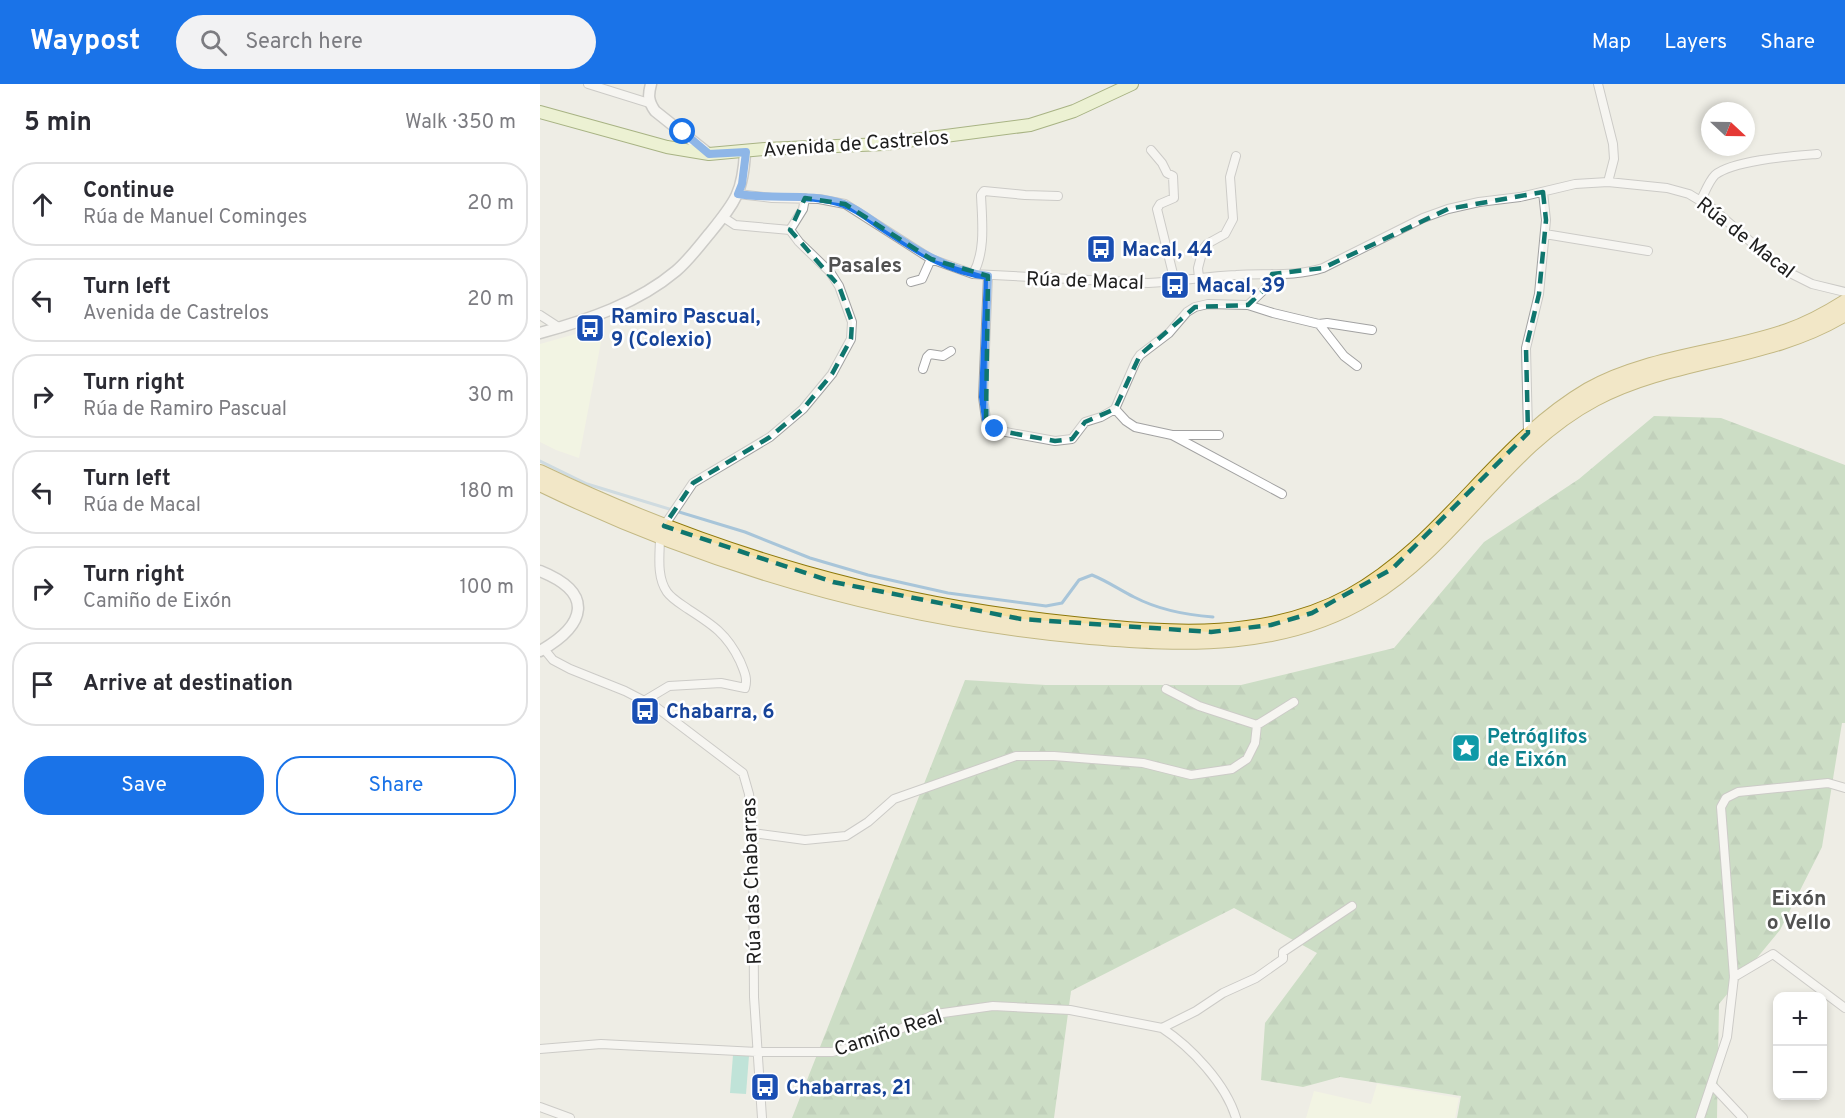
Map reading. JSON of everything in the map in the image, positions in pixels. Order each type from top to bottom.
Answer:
[{"type":"main road","name":"Avenida de Castrelos","points":[[540,112],[667,147],[709,154],[746,152],[765,148],[884,144],[1029,125],[1074,111],[1132,84]]},
{"type":"main road","points":[[540,484],[801,573],[929,604],[1021,619],[1110,628],[1231,631],[1292,620],[1331,605],[1364,588],[1417,548],[1528,433],[1558,409],[1591,388],[1659,363],[1786,332],[1818,318],[1844,295]]},
{"type":"main road","points":[[540,471],[798,584],[895,608],[986,625],[1046,633],[1172,642],[1230,641],[1273,635],[1338,614],[1370,597],[1400,576],[1439,541],[1525,450],[1564,418],[1594,399],[1628,384],[1663,373],[1791,340],[1826,326],[1845,314]]},
{"type":"street","points":[[588,84],[649,103],[661,116],[709,154]]},
{"type":"street","points":[[649,103],[648,95],[651,84]]},
{"type":"street","points":[[1598,84],[1613,144],[1614,159],[1608,182]]},
{"type":"street","points":[[1150,150],[1175,180],[1174,198],[1160,204],[1157,209],[1174,282]]},
{"type":"street","points":[[540,333],[618,306],[663,282],[688,259],[723,217],[738,194],[742,184],[746,152]]},
{"type":"street","points":[[1701,200],[1715,175],[1733,167],[1776,158],[1817,154]]},
{"type":"street","points":[[1199,278],[1198,268],[1203,249],[1207,244],[1225,234],[1233,219],[1230,177],[1236,156]]},
{"type":"street","name":"Rúa de Macal","points":[[738,194],[819,199],[845,204],[931,259],[973,274],[1148,283],[1236,275],[1308,272],[1323,268],[1423,218],[1448,209],[1575,184],[1608,182],[1667,188],[1689,194],[1701,200],[1782,268],[1803,281],[1844,295]]},
{"type":"street","points":[[973,274],[978,265],[982,232],[981,195],[984,191],[1058,195]]},
{"type":"street","points":[[1528,433],[1526,348],[1539,294],[1545,234],[1543,192]]},
{"type":"street","points":[[790,230],[803,209],[805,198]]},
{"type":"street","points":[[723,217],[735,225],[790,230]]},
{"type":"street","points":[[644,701],[669,686],[721,683],[745,688],[747,682],[738,657],[726,636],[668,594],[662,584],[660,572],[665,526],[693,483],[770,437],[803,409],[832,374],[850,339],[852,322],[839,286],[830,272],[798,242],[790,230]]},
{"type":"street","points":[[1545,234],[1648,251]]},
{"type":"street","points":[[911,282],[922,279],[931,259]]},
{"type":"street","points":[[1248,305],[1269,285],[1272,274]]},
{"type":"street","points":[[988,276],[983,397],[986,419],[989,426],[995,429],[1055,441],[1072,439],[1085,422],[1115,410],[1140,355],[1169,333],[1187,312],[1195,307],[1208,304],[1248,305],[1319,324],[1327,323],[1372,330]]},
{"type":"street","points":[[540,315],[560,327]]},
{"type":"street","points":[[1319,324],[1344,356],[1357,366]]},
{"type":"street","points":[[924,369],[930,354],[943,356],[951,351]]},
{"type":"street","points":[[1115,410],[1135,427],[1172,435],[1219,435]]},
{"type":"street","points":[[1172,435],[1282,494]]},
{"type":"street","points":[[540,571],[568,586],[579,605],[576,619],[571,626],[542,650]]},
{"type":"street","name":"Rúa das Chabarras","points":[[542,650],[553,660],[570,669],[626,691],[656,707],[744,773],[749,794],[753,833],[754,997],[762,1118]]},
{"type":"street","points":[[1166,689],[1199,706],[1257,725]]},
{"type":"street","points":[[1257,725],[1294,702]]},
{"type":"street","points":[[753,833],[805,840],[825,840],[846,836],[868,822],[894,799],[1016,756],[1054,756],[1143,763],[1191,774],[1232,769],[1247,759],[1255,743],[1257,725]]},
{"type":"street","points":[[1700,1118],[1727,1037],[1734,976],[1722,807],[1726,798],[1738,792],[1828,783],[1845,788]]},
{"type":"street","points":[[1162,1028],[1196,1011],[1223,993],[1256,978],[1283,959],[1283,952],[1352,906]]},
{"type":"street","points":[[1734,976],[1773,954],[1845,1008]]},
{"type":"street","name":"Camiño Real","points":[[540,1049],[601,1044],[757,1052],[832,1052],[861,1045],[936,1014],[993,1006],[1070,1010],[1162,1028],[1181,1040],[1209,1071],[1233,1107],[1236,1118]]},
{"type":"street","points":[[1712,1085],[1743,1118]]},
{"type":"street","points":[[540,1107],[570,1118]]},
{"type":"highlighted area","points":[[1543,192],[1546,220],[1539,294],[1526,348],[1528,433],[1392,569],[1312,613],[1271,625],[1211,632],[1021,619],[833,582],[664,526],[693,483],[770,437],[803,409],[832,374],[851,339],[852,322],[839,286],[790,230],[805,198],[845,204],[931,259],[988,276],[986,419],[995,430],[1055,441],[1072,439],[1085,422],[1115,409],[1140,355],[1195,307],[1248,305],[1269,285],[1272,274],[1323,268],[1448,209]]},
{"type":"shaded area","points":[[604,326],[579,458],[540,442],[540,344]]},
{"type":"shaded area","points":[[733,1055],[749,1056],[746,1094],[730,1093]]},
{"type":"shaded area","points":[[1377,1084],[1459,1098],[1455,1118],[1306,1118],[1314,1091],[1371,1104]]},
{"type":"green space","points":[[1654,416],[1721,418],[1845,465],[1845,723],[1842,723],[1822,847],[1780,930],[1719,1004],[1717,1118],[1457,1118],[1461,1096],[1340,1077],[1303,1087],[1261,1080],[1265,1023],[1317,953],[1234,908],[1071,991],[1054,1118],[792,1118],[965,680],[1046,685],[1241,685],[1394,648],[1484,542],[1579,479]]},
{"type":"waterway","points":[[540,461],[587,484],[745,532],[810,558],[868,575],[948,593],[1046,606],[1062,603],[1079,580],[1092,575],[1163,609],[1213,617]]},
{"type":"place","name":"Macal, 44","points":[[1101,249]]},
{"type":"place","name":"Macal, 39","points":[[1175,285]]},
{"type":"place","name":"Ramiro Pascual, 9 (Colexio)","points":[[590,328]]},
{"type":"place","name":"Chabarra, 6","points":[[645,711]]},
{"type":"place","name":"Petróglifos de Eixón","points":[[1466,748]]},
{"type":"place","name":"Chabarras, 21","points":[[765,1087]]},
{"type":"district","name":"Pasales","points":[[865,265]]},
{"type":"district","name":"Eixón o Vello","points":[[1799,910]]},
{"type":"route","points":[[683,132],[709,154],[746,152],[745,169],[738,194],[772,198],[819,199],[845,204],[931,259],[973,274],[988,276],[983,397],[986,419],[989,426],[995,429]]}]
